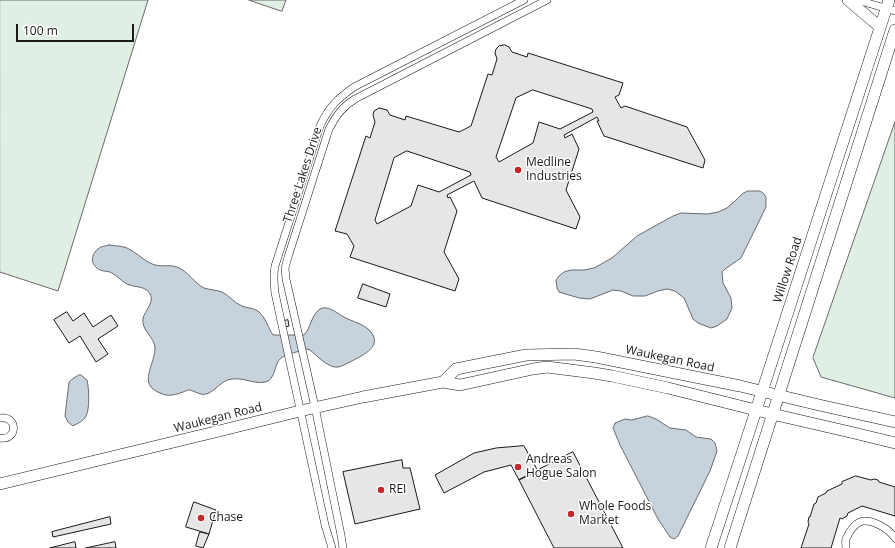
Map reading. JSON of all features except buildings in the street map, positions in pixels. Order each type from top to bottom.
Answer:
[{"type":"main road","points":[[848,0],[880,27]]},
{"type":"main road","name":"Willow Road","points":[[711,548],[880,27],[890,7]]},
{"type":"main road","points":[[730,548],[895,30]]},
{"type":"main road","name":"Waukegan Road","points":[[443,382],[456,369],[526,355],[574,354],[604,358],[740,386],[895,422]]},
{"type":"main road","name":"Waukegan Road","points":[[0,484],[315,407],[443,382],[460,385],[533,368],[547,367],[612,376],[668,388],[895,443]]},
{"type":"street","name":"Three Lakes Drive","points":[[332,548],[325,525],[275,293],[274,272],[320,126],[328,110],[340,97],[354,87],[524,0]]},
{"type":"street","name":"Three Lakes Drive","points":[[343,548],[315,407],[286,279],[285,268],[329,129],[334,119],[345,105],[355,99],[547,0]]},
{"type":"street","points":[[857,0],[890,7]]},
{"type":"street","points":[[0,418],[6,418],[12,422],[14,428],[9,437],[0,438]]},
{"type":"street","points":[[846,548],[846,539],[852,528],[863,521],[882,526],[895,538]]},
{"type":"green space","points":[[0,0],[148,0],[58,291],[0,272]]},
{"type":"green space","points":[[249,0],[286,0],[282,11]]},
{"type":"green space","points":[[895,122],[895,398],[821,377],[813,358]]},
{"type":"shaded area","points":[[748,191],[760,191],[763,193],[766,197],[766,207],[741,258],[722,272],[723,283],[731,298],[732,308],[727,319],[717,326],[711,328],[698,323],[693,319],[684,298],[675,291],[667,289],[645,296],[633,296],[621,291],[613,290],[590,299],[579,298],[559,292],[556,280],[564,272],[594,268],[612,258],[637,236],[673,216],[681,213],[708,214],[718,212],[727,208],[742,194]]},
{"type":"shaded area","points":[[109,245],[127,248],[153,264],[177,267],[181,269],[204,288],[222,292],[239,305],[257,311],[263,317],[273,335],[304,335],[317,312],[320,309],[326,308],[367,328],[373,335],[374,344],[372,348],[364,354],[339,367],[329,365],[307,349],[281,358],[277,363],[271,379],[268,381],[260,383],[241,379],[232,379],[225,381],[206,394],[189,390],[174,395],[163,394],[153,389],[148,379],[155,348],[153,340],[144,327],[143,318],[150,305],[151,296],[144,288],[127,284],[112,273],[102,271],[94,265],[92,259],[96,251],[101,247]]},
{"type":"shaded area","points":[[79,375],[87,380],[89,404],[84,419],[73,426],[68,422],[65,416],[69,382]]},
{"type":"shaded area","points":[[648,416],[670,428],[686,430],[696,437],[711,439],[715,443],[717,451],[710,471],[678,536],[674,539],[670,537],[658,519],[620,445],[613,428],[615,423],[625,419],[631,420]]},
{"type":"place","name":"Medline Industries","points":[[518,170]]},
{"type":"place","name":"Andreas Hogue Salon","points":[[518,467]]},
{"type":"place","name":"REI","points":[[381,490]]},
{"type":"place","name":"Whole Foods Market","points":[[571,514]]},
{"type":"place","name":"Chase","points":[[201,518]]}]
